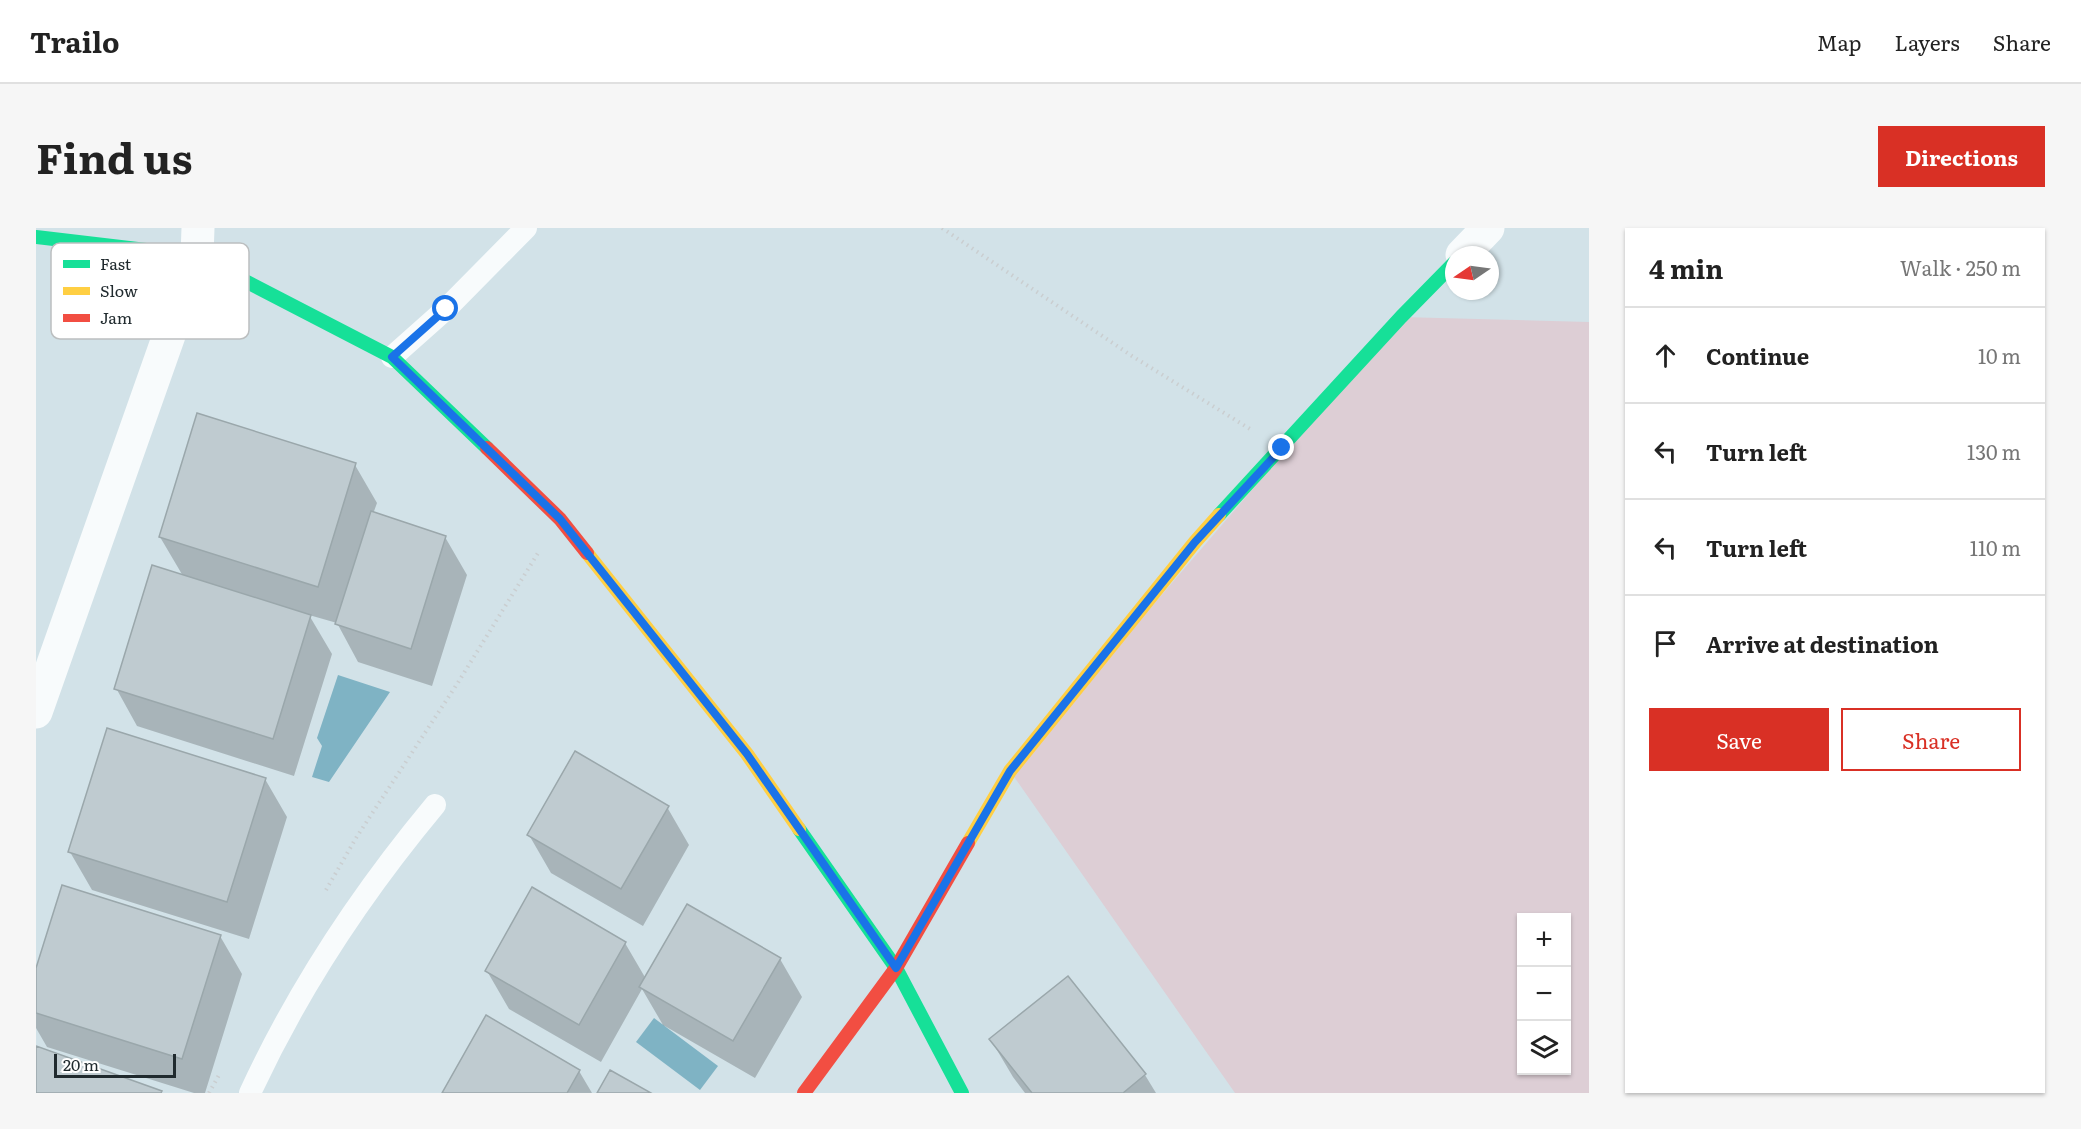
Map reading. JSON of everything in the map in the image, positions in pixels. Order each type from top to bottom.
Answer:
[{"type":"street","points":[[1471,246],[1488,228]]},
{"type":"street","points":[[36,237],[198,242]]},
{"type":"street","points":[[249,272],[392,357],[560,519],[747,754],[896,968],[962,1093]]},
{"type":"street","points":[[804,1093],[896,968],[1010,771],[1195,542],[1401,316],[1445,272]]},
{"type":"street","points":[[36,712],[165,339]]},
{"type":"lane","points":[[392,357],[446,309],[526,228]]},
{"type":"lane","points":[[250,1093],[295,1004],[328,948],[397,851],[435,805]]},
{"type":"path","points":[[942,228],[1132,356],[1282,448]]},
{"type":"path","points":[[322,897],[356,838],[459,681],[560,519]]},
{"type":"path","points":[[209,1093],[220,1074]]},
{"type":"shaded area","points":[[1401,317],[1589,322],[1589,1093],[1235,1093],[1010,771]]},
{"type":"water","points":[[338,675],[390,692],[329,782],[312,777],[322,746],[317,738]]},
{"type":"water","points":[[654,1018],[718,1066],[700,1090],[636,1042]]},
{"type":"building","points":[[197,413],[356,463],[318,587],[159,537]]},
{"type":"building","points":[[371,511],[446,536],[411,649],[335,624]]},
{"type":"building","points":[[152,565],[311,615],[273,739],[114,689]]},
{"type":"building","points":[[107,728],[266,778],[227,902],[68,852]]},
{"type":"building","points":[[575,751],[669,806],[621,889],[527,835]]},
{"type":"building","points":[[62,885],[221,935],[182,1059],[36,1013],[36,968]]},
{"type":"building","points":[[532,887],[626,942],[579,1025],[485,971]]},
{"type":"building","points":[[687,904],[781,958],[733,1041],[639,987]]},
{"type":"building","points":[[1068,976],[1146,1074],[1123,1093],[1032,1093],[989,1039]]},
{"type":"building","points":[[486,1015],[580,1070],[567,1093],[442,1093]]},
{"type":"building","points":[[36,1046],[162,1091],[161,1093],[36,1093]]},
{"type":"building","points":[[610,1070],[651,1093],[597,1093]]},
{"type":"traffic: fast","points":[[36,237],[87,243]]},
{"type":"traffic: fast","points":[[1219,515],[1445,272]]},
{"type":"traffic: fast","points":[[249,283],[392,357],[487,448]]},
{"type":"traffic: fast","points":[[799,829],[896,968],[962,1093]]},
{"type":"traffic: slow","points":[[968,843],[1010,771],[1219,515]]},
{"type":"traffic: slow","points":[[587,553],[747,754],[799,829]]},
{"type":"traffic: jam","points":[[487,448],[560,519],[587,553]]},
{"type":"traffic: jam","points":[[804,1093],[896,968],[968,843]]},
{"type":"route","points":[[446,309],[392,357],[560,519],[747,754],[896,968],[1010,771],[1195,542],[1282,448]]}]
